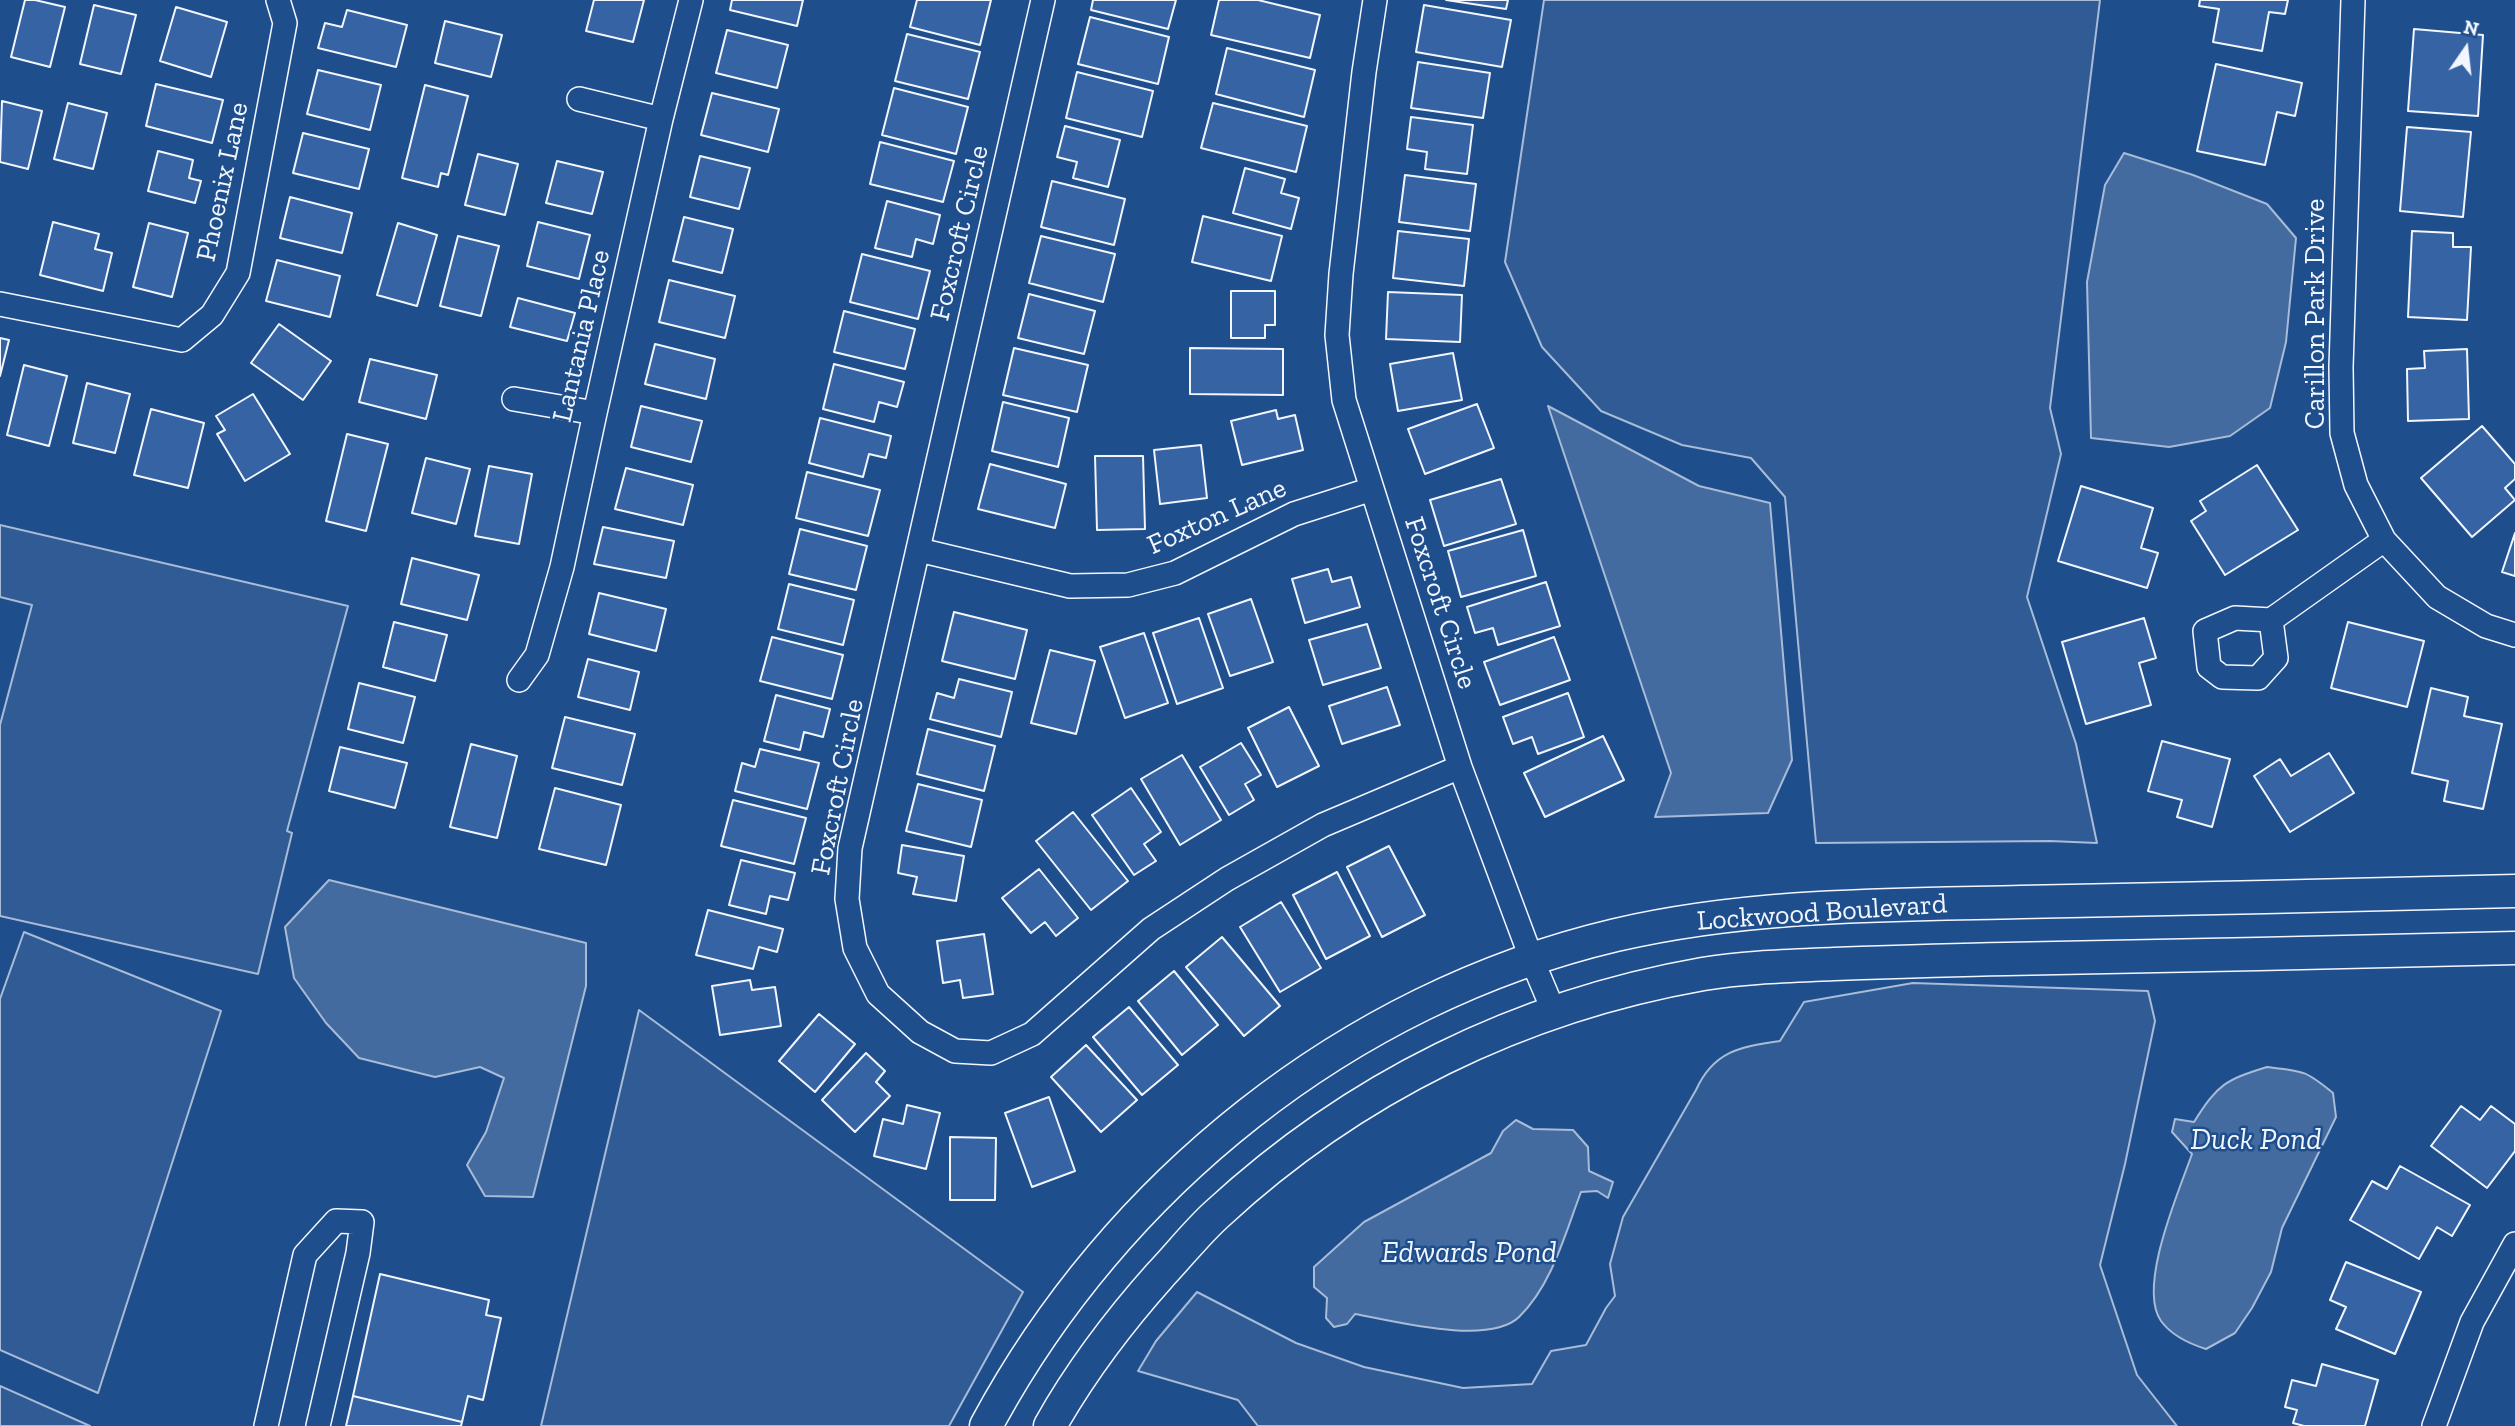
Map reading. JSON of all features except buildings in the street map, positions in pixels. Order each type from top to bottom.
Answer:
[{"type":"main road","name":"Lockwood Boulevard","points":[[986,1426],[1017,1372],[1087,1272],[1170,1181],[1229,1130],[1285,1085],[1406,1013],[1469,984],[1532,960],[1614,935],[1701,918],[1755,912],[1873,906],[2515,891]]},
{"type":"main road","name":"Lockwood Boulevard","points":[[1050,1426],[1083,1371],[1124,1315],[1214,1216],[1271,1167],[1322,1130],[1402,1079],[1456,1051],[1553,1012],[1631,989],[1693,976],[1776,966],[1932,960],[2515,948]]},
{"type":"street","name":"Phoenix Lane","points":[[0,304],[182,340],[212,315],[238,273],[285,23],[278,0]]},
{"type":"street","name":"Lantania Place","points":[[519,680],[537,655],[562,567],[594,413],[691,0]]},
{"type":"street","name":"Foxcroft Circle","points":[[1043,0],[850,848],[846,900],[855,948],[878,994],[920,1032],[955,1051],[991,1053],[1032,1034],[1151,929],[1227,879],[1323,825],[1460,767]]},
{"type":"street","name":"Foxcroft Circle","points":[[1375,0],[1341,274],[1337,335],[1344,400],[1460,767],[1553,1012]]},
{"type":"street","name":"Carillon Park Drive","points":[[2353,0],[2342,433],[2356,485],[2384,540],[2437,597],[2486,626],[2515,635]]},
{"type":"street","points":[[579,99],[661,119]]},
{"type":"street","points":[[514,399],[594,413]]},
{"type":"street","name":"Foxton Lane","points":[[919,550],[1070,586],[1128,585],[1174,573],[1294,514],[1372,489]]},
{"type":"street","points":[[2270,620],[2384,540]]},
{"type":"street","points":[[265,1426],[305,1255],[336,1221],[362,1222],[358,1252],[318,1426]]},
{"type":"street","points":[[2434,1426],[2472,1322],[2515,1244]]},
{"type":"shaded area","points":[[1544,0],[2100,0],[2050,408],[2061,454],[2027,597],[2076,744],[2097,843],[1816,843],[1785,497],[1751,458],[1682,445],[1601,411],[1542,347],[1505,262]]},
{"type":"shaded area","points":[[0,525],[348,606],[287,831],[292,833],[258,974],[0,916],[0,725],[32,605],[0,597]]},
{"type":"shaded area","points":[[24,932],[221,1011],[98,1393],[0,1350],[0,999]]},
{"type":"shaded area","points":[[1913,983],[2148,991],[2155,1021],[2125,1164],[2100,1265],[2137,1375],[2177,1426],[1258,1426],[1238,1400],[1138,1371],[1156,1341],[1197,1292],[1296,1343],[1364,1367],[1463,1388],[1532,1384],[1551,1351],[1586,1345],[1615,1296],[1610,1264],[1623,1217],[1711,1067],[1729,1053],[1752,1045],[1780,1041],[1804,1002]]},
{"type":"shaded area","points":[[639,1010],[1023,1292],[949,1426],[541,1426]]},
{"type":"shaded area","points":[[0,1386],[90,1426],[0,1426]]},
{"type":"water","points":[[2124,153],[2193,175],[2267,204],[2296,238],[2286,342],[2270,408],[2230,436],[2169,447],[2091,438],[2087,282],[2105,185]]},
{"type":"water","points":[[1548,406],[1699,486],[1770,503],[1792,760],[1768,813],[1655,817],[1671,773]]},
{"type":"water","points":[[329,880],[586,943],[586,986],[533,1197],[485,1196],[467,1165],[486,1132],[504,1078],[480,1067],[435,1077],[359,1058],[326,1023],[294,978],[285,927]]},
{"type":"water","name":"Duck Pond","points":[[2267,1067],[2296,1071],[2316,1080],[2333,1093],[2336,1117],[2282,1228],[2271,1272],[2252,1308],[2235,1333],[2206,1349],[2170,1331],[2161,1321],[2155,1306],[2157,1263],[2170,1214],[2192,1154],[2172,1132],[2175,1119],[2194,1122],[2224,1085]]},
{"type":"water","name":"Edwards Pond","points":[[1516,1120],[1533,1129],[1573,1130],[1588,1147],[1589,1171],[1613,1182],[1608,1198],[1597,1191],[1581,1192],[1549,1274],[1519,1317],[1505,1325],[1486,1330],[1464,1331],[1416,1326],[1355,1314],[1347,1324],[1334,1327],[1326,1318],[1327,1298],[1314,1287],[1314,1267],[1364,1222],[1491,1153],[1503,1131]]}]
